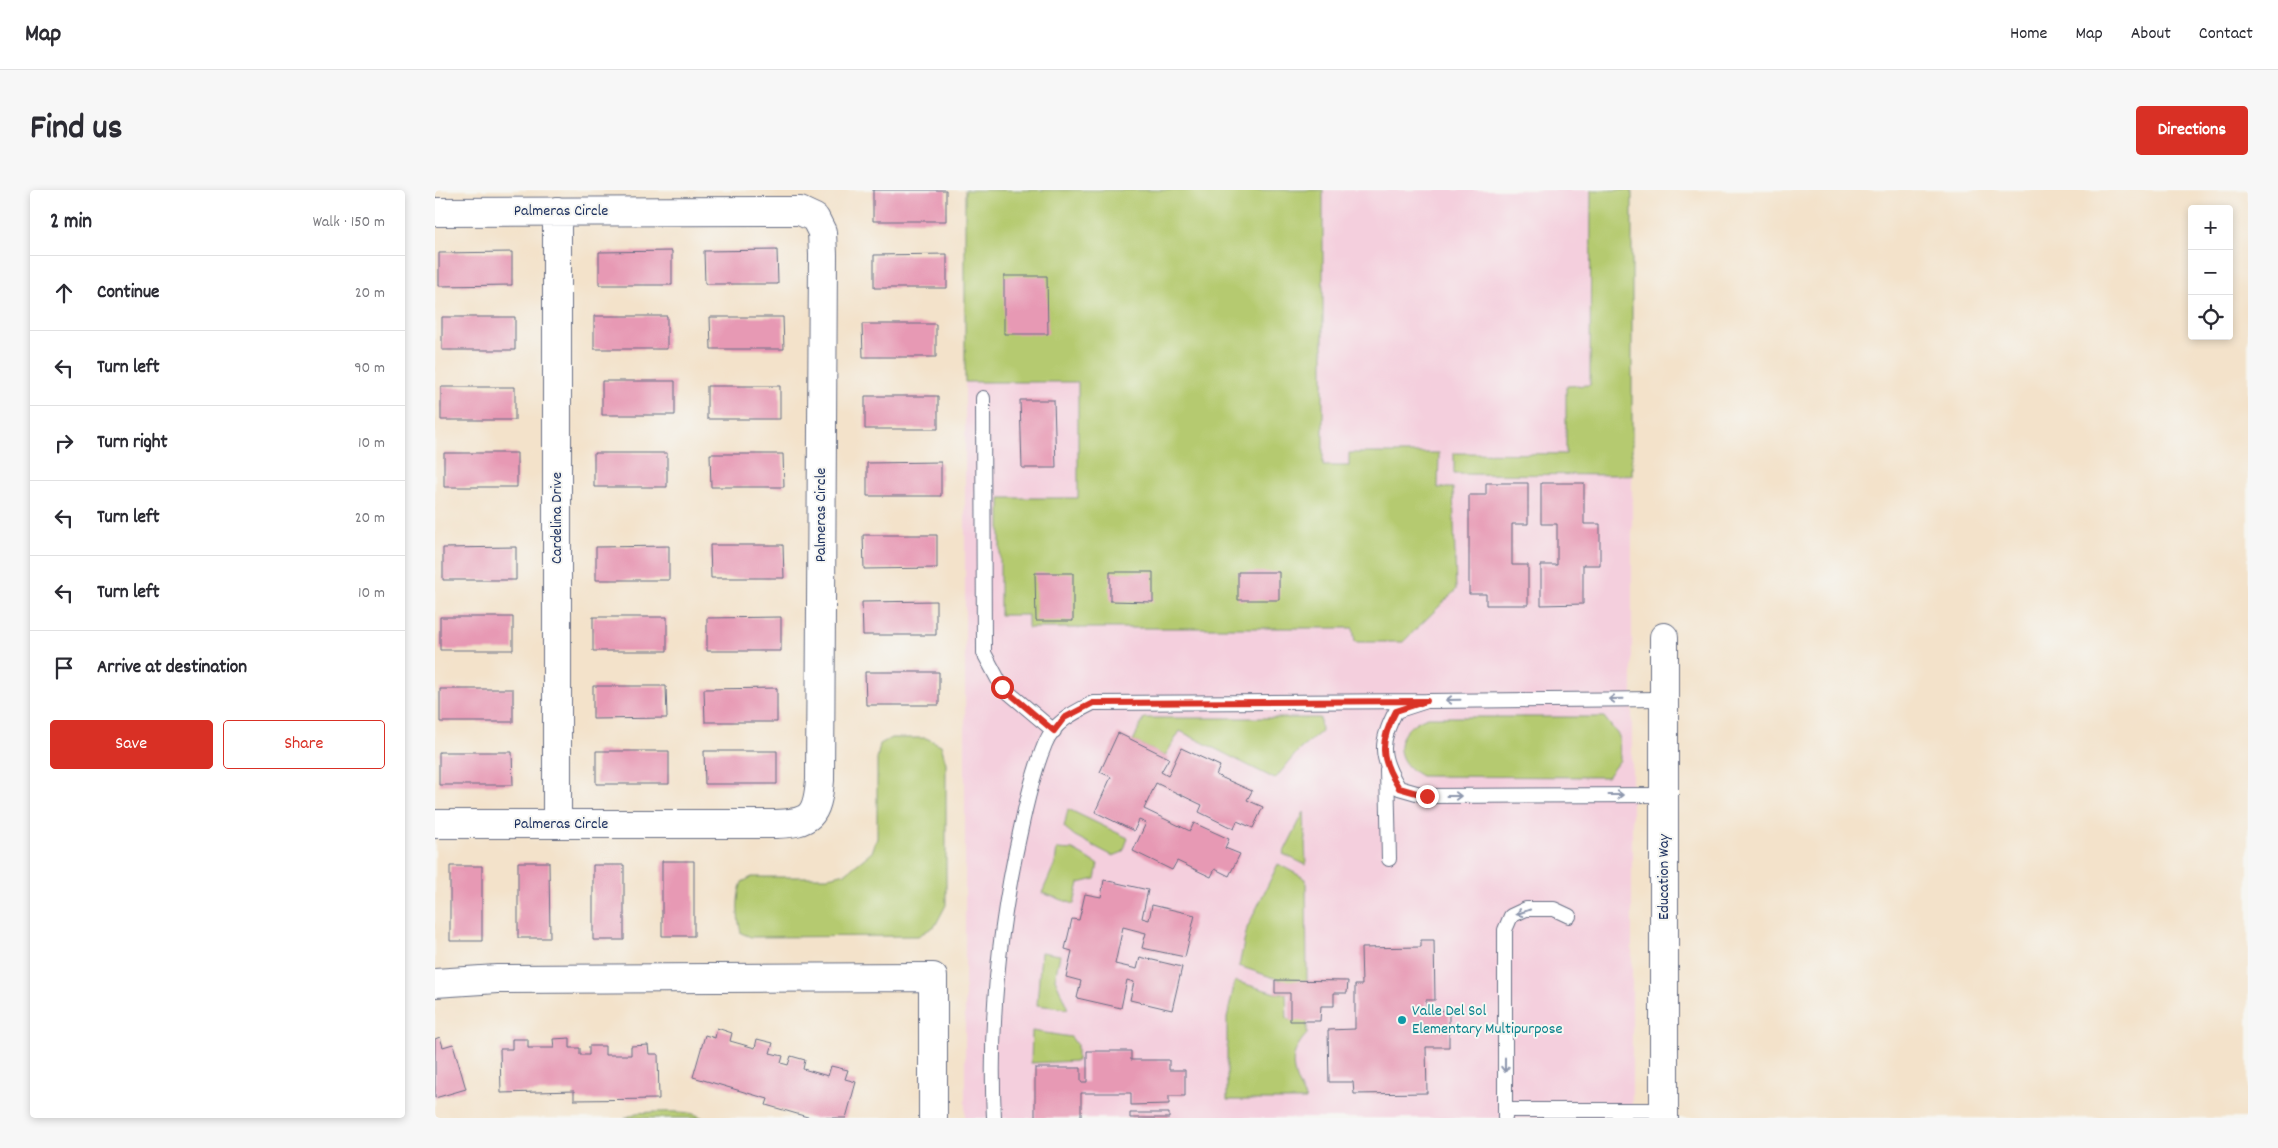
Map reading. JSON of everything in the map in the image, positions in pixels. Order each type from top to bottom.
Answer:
[{"type":"street","name":"Cardelina Drive","points":[[557,211],[557,824]]},
{"type":"street","name":"Palmeras Circle","points":[[435,212],[800,211],[815,218],[822,232],[823,255],[820,780],[818,802],[812,816],[797,823],[775,824],[435,824]]},
{"type":"street","name":"Education Way","points":[[1664,637],[1664,1114]]},
{"type":"street","points":[[435,983],[497,979],[933,977],[933,1118]]},
{"type":"lane","points":[[983,398],[983,653],[1002,687],[1054,731]]},
{"type":"lane","points":[[994,1118],[993,1024],[1011,876],[1027,802],[1045,743],[1064,718],[1093,703],[1664,699]]},
{"type":"lane","points":[[1389,859],[1387,769],[1384,745],[1387,728],[1396,711],[1427,701]]},
{"type":"lane","points":[[1387,769],[1399,788],[1427,796],[1664,795]]},
{"type":"lane","points":[[1569,916],[1554,909],[1526,909],[1511,916],[1505,930],[1505,1114],[1664,1114]]},
{"type":"shaded area","points":[[965,190],[1632,190],[1632,1118],[965,1118]]},
{"type":"green space","points":[[965,190],[1323,190],[1323,466],[1349,466],[1349,453],[1439,453],[1438,488],[1453,488],[1456,590],[1403,642],[1355,642],[1353,628],[1028,628],[1028,615],[1000,615],[1000,498],[1078,498],[1078,382],[965,382]]},
{"type":"green space","points":[[1591,190],[1632,190],[1632,475],[1454,474],[1454,453],[1566,454],[1566,386],[1590,385]]},
{"type":"green space","points":[[1428,717],[1604,717],[1619,736],[1620,760],[1607,777],[1421,776],[1404,761],[1400,753],[1400,744],[1408,728]]},
{"type":"green space","points":[[1144,718],[1320,718],[1321,732],[1298,751],[1275,779],[1180,731],[1165,756],[1133,741]]},
{"type":"green space","points":[[891,738],[926,738],[941,745],[946,763],[946,905],[935,926],[918,936],[751,937],[741,933],[738,907],[742,882],[752,877],[828,877],[846,873],[872,852],[877,838],[877,759],[880,744]]},
{"type":"green space","points":[[1068,809],[1128,838],[1123,852],[1113,856],[1075,836],[1064,827]]},
{"type":"green space","points":[[1304,812],[1306,865],[1283,854]]},
{"type":"green space","points":[[1057,849],[1073,850],[1098,864],[1095,879],[1079,883],[1074,904],[1042,893],[1055,863]]},
{"type":"green space","points":[[1278,864],[1306,879],[1307,982],[1286,982],[1239,966],[1247,928]]},
{"type":"green space","points":[[1041,952],[1060,955],[1055,979],[1068,1009],[1037,1005]]},
{"type":"green space","points":[[1235,981],[1275,993],[1286,993],[1287,1019],[1307,1019],[1307,1034],[1300,1042],[1296,1051],[1293,1066],[1306,1100],[1227,1100],[1227,1018]]},
{"type":"green space","points":[[1032,1031],[1071,1037],[1077,1045],[1077,1061],[1031,1063]]},
{"type":"green space","points":[[636,1113],[686,1113],[703,1118],[625,1118]]},
{"type":"building","points":[[873,190],[946,190],[946,221],[873,221]]},
{"type":"building","points":[[777,250],[778,284],[705,284],[704,251]]},
{"type":"building","points":[[672,251],[672,285],[599,285],[599,252]]},
{"type":"building","points":[[512,252],[512,285],[439,286],[439,253]]},
{"type":"building","points":[[947,254],[947,288],[874,288],[874,255]]},
{"type":"building","points":[[1004,276],[1047,276],[1048,334],[1004,334]]},
{"type":"building","points":[[594,316],[667,316],[667,349],[594,349]]},
{"type":"building","points":[[442,317],[515,317],[515,350],[442,350]]},
{"type":"building","points":[[710,317],[783,317],[784,349],[711,349]]},
{"type":"building","points":[[862,324],[936,324],[936,357],[863,357]]},
{"type":"building","points":[[602,381],[675,381],[675,415],[602,415]]},
{"type":"building","points":[[707,386],[780,386],[780,419],[707,419]]},
{"type":"building","points":[[441,387],[515,387],[515,420],[441,420]]},
{"type":"building","points":[[865,396],[938,396],[938,429],[865,429]]},
{"type":"building","points":[[1020,400],[1054,400],[1056,468],[1022,468]]},
{"type":"building","points":[[444,453],[517,453],[517,487],[444,487]]},
{"type":"building","points":[[594,453],[667,453],[667,487],[594,487]]},
{"type":"building","points":[[710,454],[783,454],[784,487],[711,487]]},
{"type":"building","points":[[941,462],[941,496],[867,496],[867,463]]},
{"type":"building","points":[[1486,483],[1528,483],[1528,524],[1512,524],[1512,565],[1528,565],[1528,605],[1486,605],[1486,594],[1469,594],[1469,495],[1486,495]]},
{"type":"building","points":[[1541,483],[1584,483],[1584,524],[1600,524],[1600,565],[1583,565],[1583,604],[1541,605],[1541,565],[1557,565],[1557,524],[1541,524]]},
{"type":"building","points":[[863,535],[937,535],[937,568],[864,569]]},
{"type":"building","points":[[710,545],[783,545],[784,578],[711,578]]},
{"type":"building","points":[[669,546],[669,580],[596,580],[596,547]]},
{"type":"building","points":[[516,547],[516,580],[443,580],[443,548]]},
{"type":"building","points":[[1110,572],[1153,572],[1153,602],[1110,601]]},
{"type":"building","points":[[1238,572],[1279,572],[1279,600],[1238,600]]},
{"type":"building","points":[[1035,573],[1073,573],[1073,621],[1036,621]]},
{"type":"building","points":[[936,601],[936,635],[863,635],[862,602]]},
{"type":"building","points":[[440,617],[513,617],[513,650],[440,650]]},
{"type":"building","points":[[593,617],[667,617],[667,651],[593,651]]},
{"type":"building","points":[[781,617],[781,651],[707,651],[707,618]]},
{"type":"building","points":[[865,672],[939,672],[939,705],[866,705]]},
{"type":"building","points":[[593,686],[666,686],[667,718],[593,719]]},
{"type":"building","points":[[777,688],[777,722],[705,722],[704,689]]},
{"type":"building","points":[[440,689],[513,689],[513,722],[440,722]]},
{"type":"building","points":[[1118,733],[1169,758],[1161,772],[1168,776],[1181,748],[1220,766],[1216,775],[1252,791],[1247,800],[1263,807],[1253,828],[1237,821],[1234,829],[1199,812],[1202,805],[1156,783],[1144,809],[1190,831],[1194,823],[1229,839],[1225,848],[1240,854],[1229,876],[1215,869],[1211,877],[1177,861],[1172,870],[1133,851],[1146,823],[1139,820],[1134,831],[1095,812],[1111,777],[1100,772]]},
{"type":"building","points":[[596,751],[669,751],[669,784],[596,784]]},
{"type":"building","points":[[704,751],[777,751],[777,784],[705,784]]},
{"type":"building","points":[[439,752],[512,752],[513,785],[439,785]]},
{"type":"building","points":[[662,861],[694,861],[694,936],[662,936]]},
{"type":"building","points":[[518,862],[549,862],[550,938],[518,938]]},
{"type":"building","points":[[593,865],[624,865],[624,940],[593,940]]},
{"type":"building","points":[[450,866],[482,866],[482,941],[450,941]]},
{"type":"building","points":[[1104,880],[1148,890],[1142,918],[1149,920],[1152,905],[1195,915],[1185,957],[1142,948],[1146,933],[1123,927],[1115,964],[1137,969],[1140,957],[1182,967],[1172,1010],[1130,1000],[1134,982],[1127,980],[1121,1008],[1077,998],[1081,981],[1066,977],[1072,951],[1065,949],[1072,919],[1079,920],[1085,894],[1101,897]]},
{"type":"building","name":"Valle Del Sol Elementary Multipurpose","points":[[1421,940],[1434,940],[1435,1000],[1426,1000],[1426,1011],[1449,1010],[1449,1047],[1426,1047],[1427,1093],[1354,1094],[1353,1082],[1329,1082],[1328,1030],[1355,1029],[1355,985],[1362,985],[1361,948],[1421,947]]},
{"type":"building","points":[[1275,980],[1348,981],[1347,993],[1334,993],[1334,1006],[1321,1006],[1320,1021],[1290,1021],[1290,993],[1275,993]]},
{"type":"building","points":[[717,1028],[732,1033],[730,1041],[755,1048],[757,1039],[773,1043],[770,1053],[783,1056],[781,1063],[788,1065],[791,1056],[805,1060],[803,1069],[828,1076],[831,1066],[848,1070],[845,1079],[856,1082],[846,1118],[811,1118],[766,1105],[768,1099],[693,1077],[705,1035],[715,1038]]},
{"type":"building","points":[[440,1037],[443,1047],[453,1044],[466,1089],[435,1098],[435,1039]]},
{"type":"building","points":[[570,1038],[570,1048],[580,1048],[580,1055],[589,1055],[589,1046],[605,1046],[605,1055],[631,1055],[631,1046],[648,1045],[649,1054],[658,1054],[659,1099],[574,1100],[574,1091],[501,1093],[500,1049],[512,1049],[512,1039],[528,1039],[528,1048],[554,1048],[553,1039]]},
{"type":"building","points":[[1087,1051],[1131,1051],[1131,1060],[1169,1060],[1169,1070],[1185,1070],[1185,1096],[1169,1096],[1169,1104],[1131,1105],[1131,1093],[1081,1093],[1081,1118],[1035,1118],[1035,1068],[1081,1068],[1081,1082],[1087,1082]]},
{"type":"building","points":[[1130,1113],[1169,1113],[1169,1118],[1130,1118]]},
{"type":"place","name":"Valle Del Sol Elementary Multipurpose","points":[[1402,1020]]},
{"type":"route","points":[[1002,687],[1054,731],[1064,718],[1093,703],[1427,701],[1396,711],[1387,728],[1384,745],[1387,769],[1399,788],[1427,796]]}]
